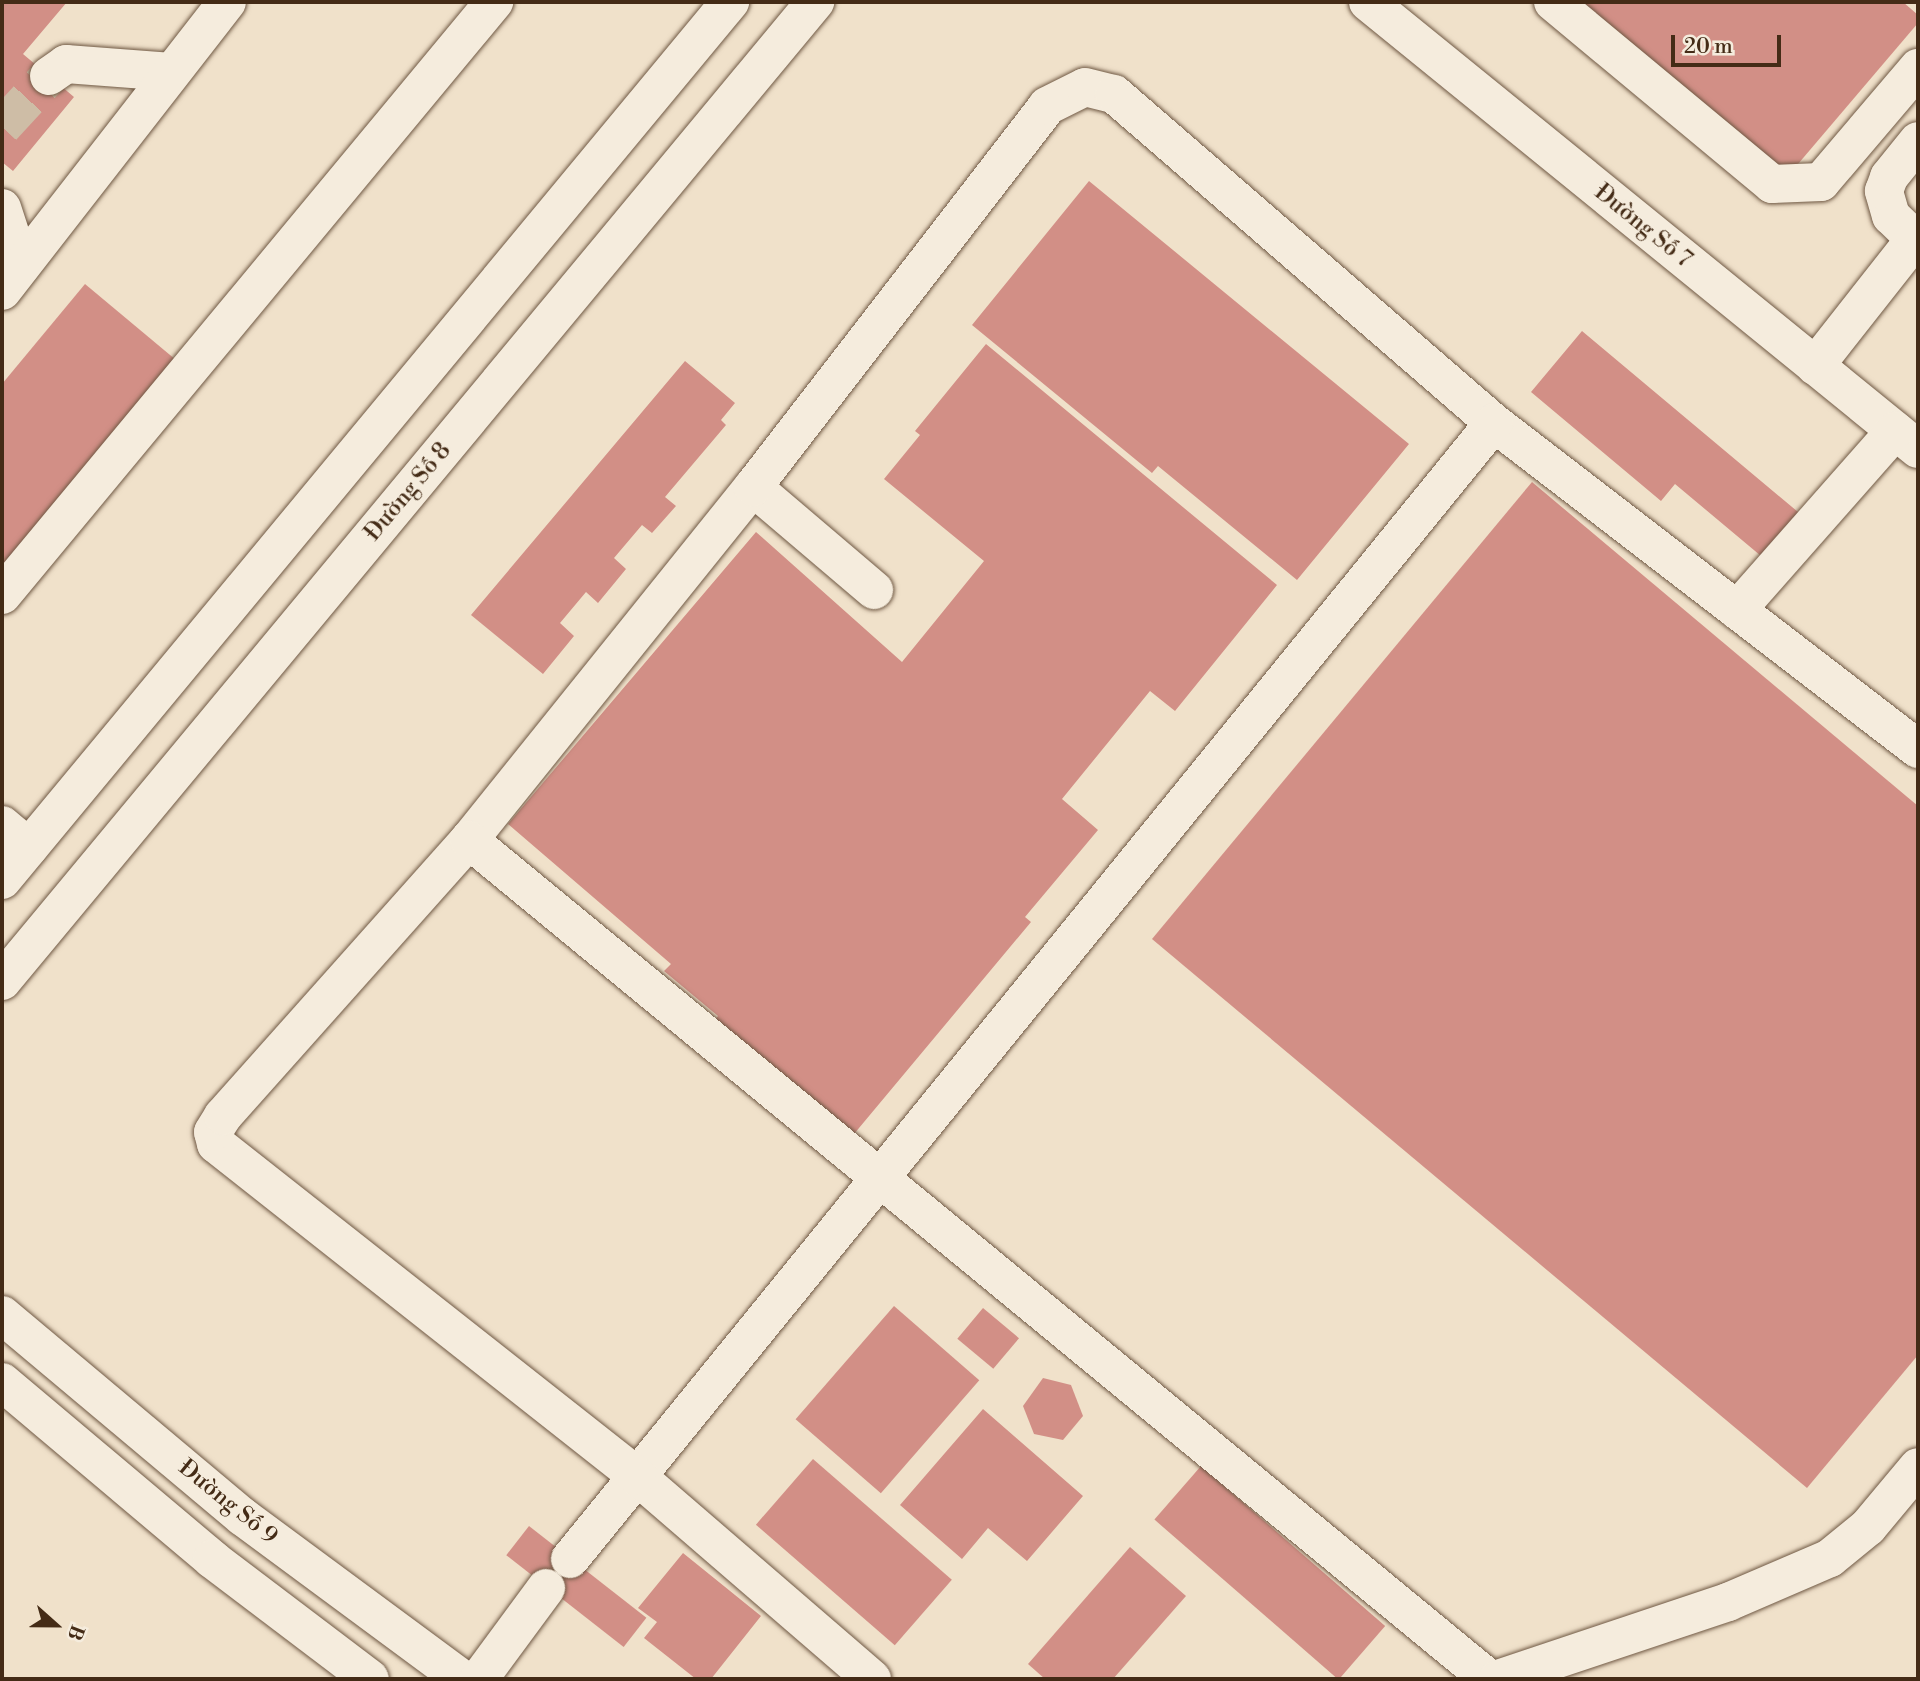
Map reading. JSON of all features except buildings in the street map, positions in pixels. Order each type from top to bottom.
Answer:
[{"type":"street","points":[[11,278],[227,2]]},
{"type":"street","points":[[2,595],[494,2]]},
{"type":"street","points":[[2,880],[15,836],[730,2]]},
{"type":"street","name":"Đường Số 8","points":[[2,981],[815,2]]},
{"type":"street","name":"Đường Số 7","points":[[1368,2],[1907,440]]},
{"type":"street","points":[[1553,2],[1772,184],[1794,187],[1821,182],[1918,68]]},
{"type":"street","points":[[49,76],[66,64],[172,72]]},
{"type":"street","points":[[872,1679],[637,1476],[216,1144],[213,1132],[223,1116],[469,840],[753,488],[1047,106],[1085,87],[1114,94],[1493,423],[1918,749]]},
{"type":"street","points":[[1815,366],[1917,240],[1891,216],[1884,191],[1889,177],[1918,141]]},
{"type":"street","points":[[2,208],[11,278]]},
{"type":"street","points":[[570,1559],[1493,423]]},
{"type":"street","points":[[1737,610],[1907,440]]},
{"type":"street","points":[[753,488],[874,590]]},
{"type":"street","points":[[469,840],[878,1180],[1489,1679]]},
{"type":"street","name":"Đường Số 9","points":[[2,1315],[243,1517],[462,1679]]},
{"type":"street","points":[[2,1381],[212,1559],[370,1679]]},
{"type":"street","points":[[1498,1679],[1728,1602],[1830,1558],[1868,1527],[1918,1466]]},
{"type":"street","points":[[480,1679],[546,1588]]},
{"type":"tunnel","points":[[2,127],[49,76]]}]
